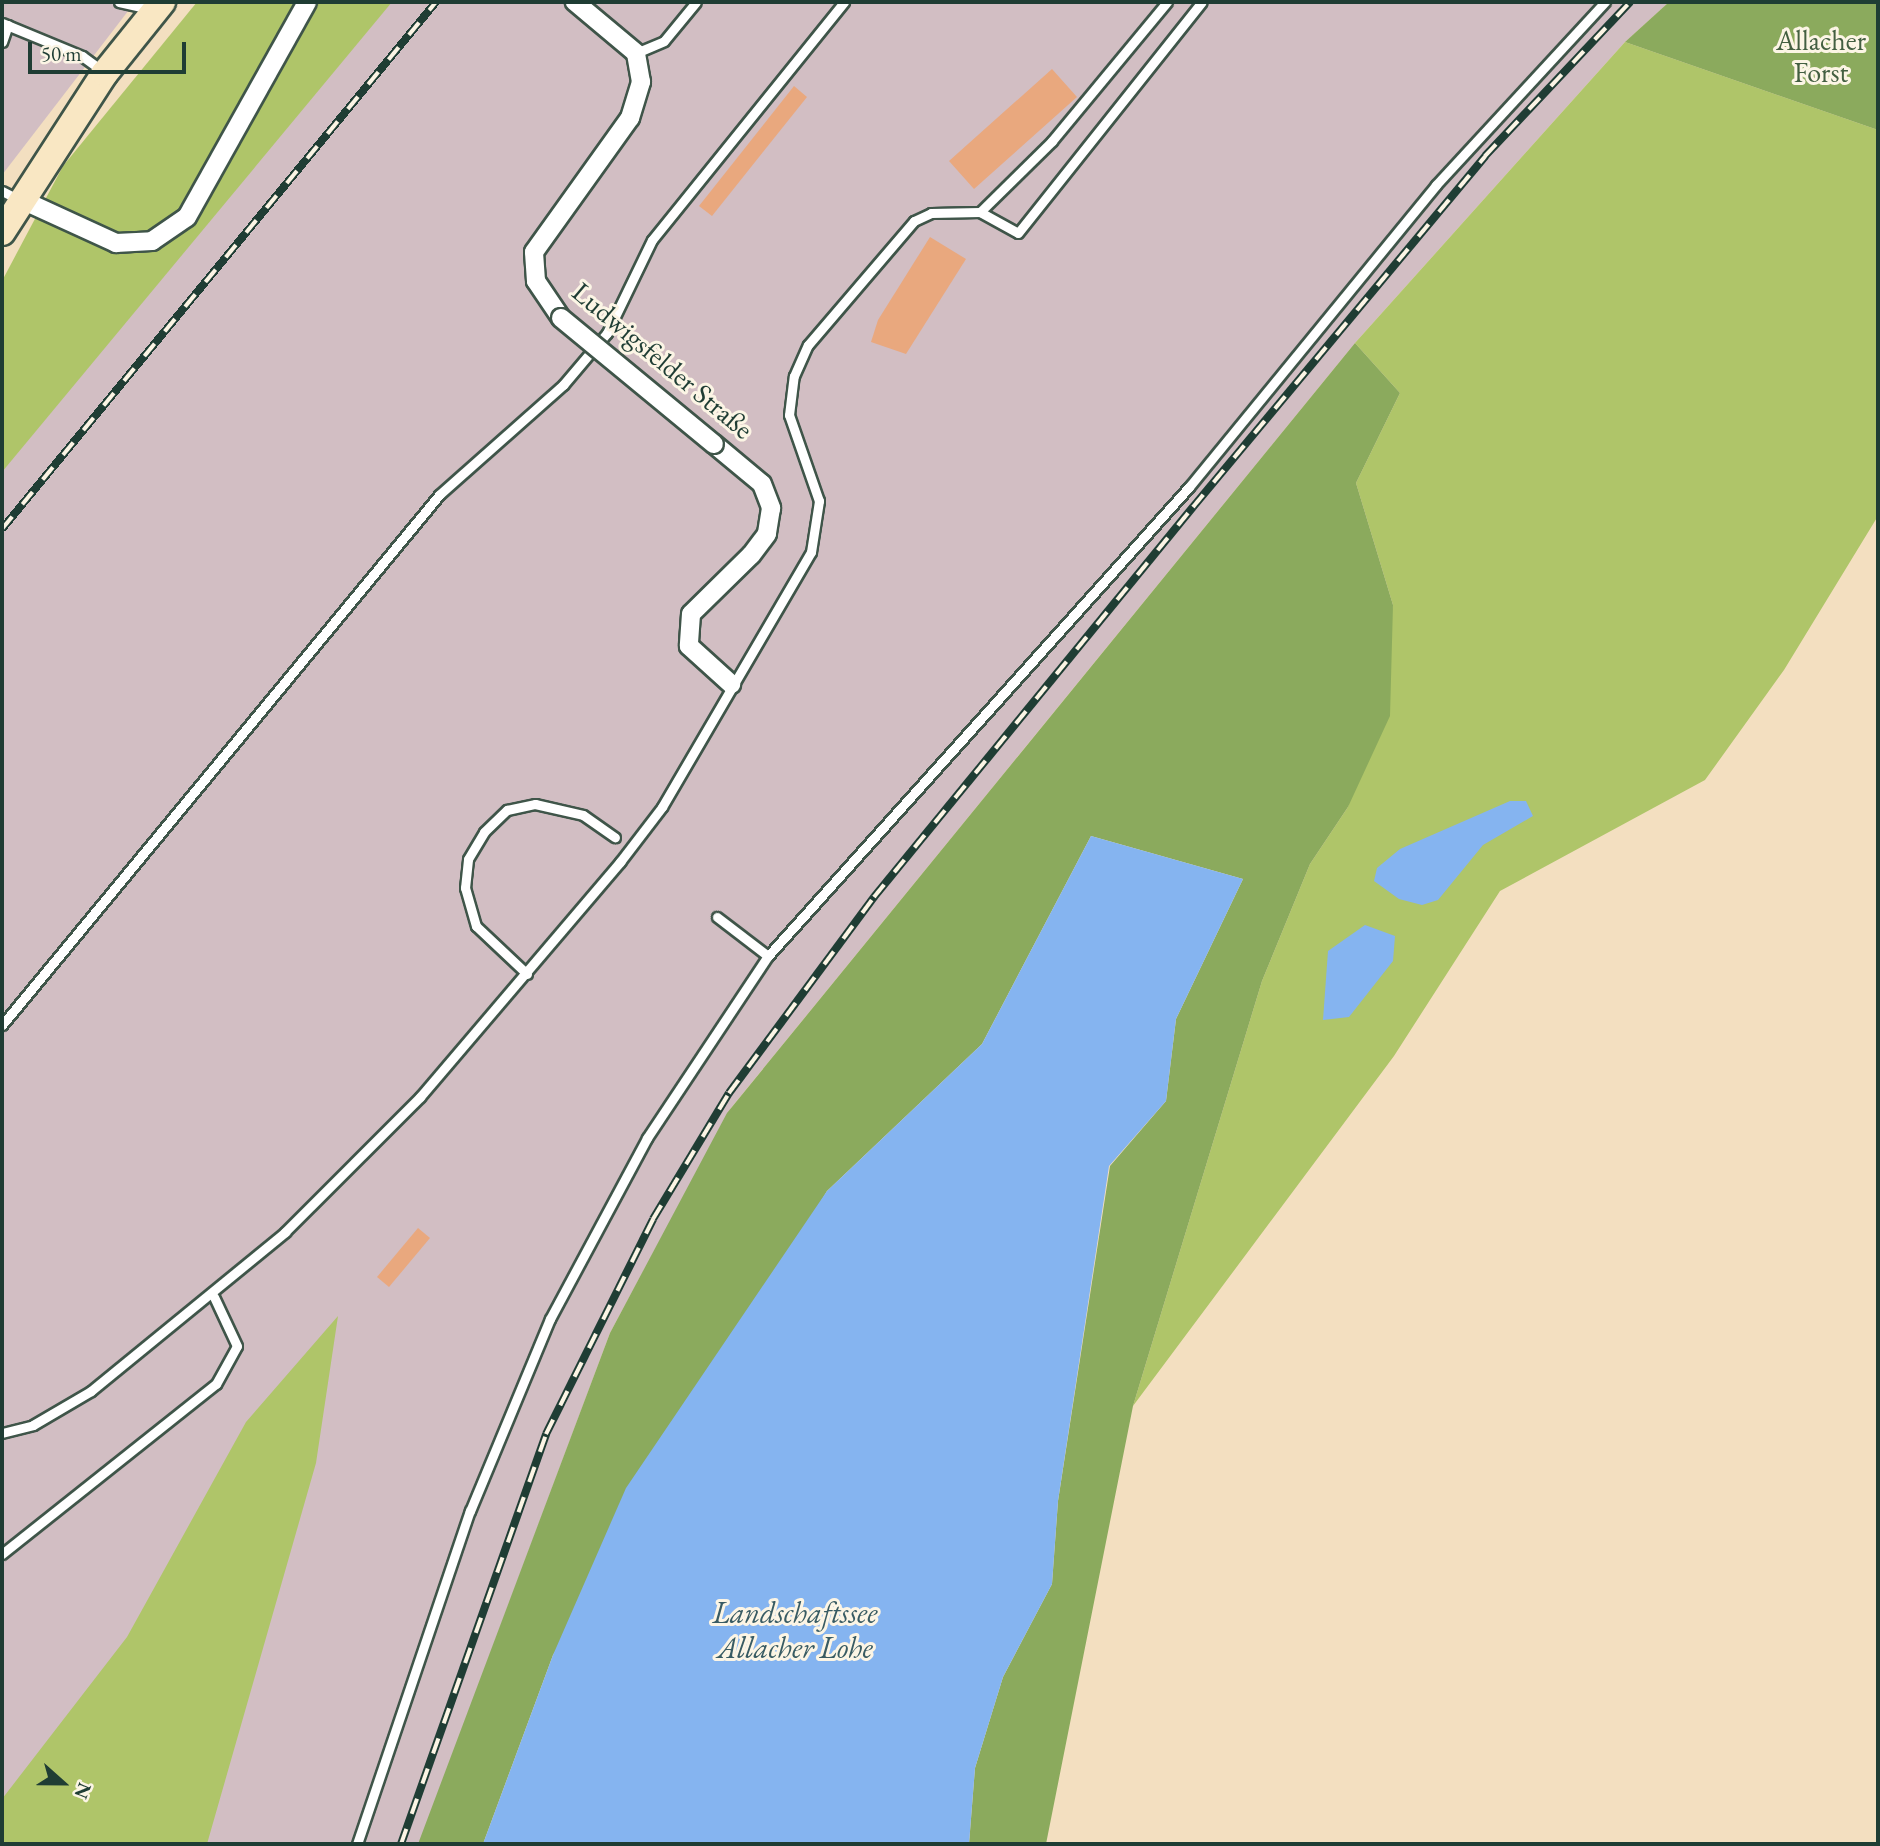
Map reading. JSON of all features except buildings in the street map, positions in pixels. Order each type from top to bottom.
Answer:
[{"type":"street","points":[[11,195],[116,243],[161,235],[187,217],[307,2]]},
{"type":"street","points":[[575,2],[636,53]]},
{"type":"street","points":[[2,232],[11,195],[159,6]]},
{"type":"street","name":"Ludwigsfelder Straße","points":[[636,53],[638,104],[534,252],[536,281],[561,318],[762,484],[771,508],[759,545],[700,600],[689,621],[689,646],[697,659],[731,684]]},
{"type":"lane","points":[[119,2],[159,6]]},
{"type":"lane","points":[[636,53],[664,41],[696,2]]},
{"type":"lane","points":[[2,1025],[439,495],[563,385],[607,333],[652,240],[844,2]]},
{"type":"lane","points":[[980,212],[1052,141],[1167,2]]},
{"type":"lane","points":[[2,1433],[33,1425],[92,1391],[214,1297],[420,1097],[527,974],[662,807],[731,684],[811,552],[819,522],[812,474],[789,415],[794,376],[808,345],[914,221],[931,213],[980,212],[1018,233],[1202,2]]},
{"type":"lane","points":[[357,1844],[470,1511],[550,1319],[647,1138],[768,956],[1189,487],[1436,185],[1605,2]]},
{"type":"lane","points":[[2,42],[5,24],[82,56],[105,73]]},
{"type":"lane","points":[[527,974],[476,926],[472,913],[465,888],[468,859],[484,832],[507,810],[535,804],[583,815],[615,837]]},
{"type":"lane","points":[[717,917],[768,956]]},
{"type":"lane","points":[[2,1554],[216,1384],[237,1346],[214,1297]]},
{"type":"shaded area","points":[[2,2],[135,2],[2,175]]},
{"type":"shaded area","points":[[354,2],[1669,2],[1625,42],[1355,343],[731,1108],[610,1333],[419,1844],[2,1844],[2,427]]},
{"type":"green space","points":[[197,2],[392,2],[2,472],[2,281],[63,166]]},
{"type":"green space","name":"Allacher Forst","points":[[1669,2],[1878,2],[1878,130],[1625,42]]},
{"type":"green space","points":[[1625,42],[1878,130],[1878,516],[1784,670],[1705,780],[1500,891],[1394,1056],[1133,1406],[1262,981],[1310,864],[1348,807],[1393,605],[1356,483],[1400,393],[1355,343]]},
{"type":"green space","points":[[1355,343],[1400,393],[1356,483],[1393,605],[1390,716],[1348,807],[1310,864],[1262,981],[1133,1406],[1046,1844],[969,1844],[975,1768],[1003,1677],[1052,1584],[1058,1501],[1110,1166],[1166,1101],[1176,1019],[1243,879],[1091,836],[982,1044],[827,1191],[553,1655],[483,1844],[418,1844],[610,1333],[727,1113]]},
{"type":"green space","points":[[338,1316],[316,1463],[207,1844],[2,1844],[2,1799],[127,1637],[246,1422]]},
{"type":"water","points":[[1510,801],[1526,801],[1533,816],[1483,845],[1438,900],[1422,905],[1399,899],[1374,881],[1377,868],[1400,849]]},
{"type":"water","name":"Landschaftssee Allacher Lohe","points":[[1091,836],[1243,879],[1176,1019],[1166,1101],[1109,1166],[1058,1501],[1052,1584],[1003,1677],[975,1768],[969,1844],[483,1844],[553,1655],[626,1488],[827,1191],[982,1044]]},
{"type":"water","points":[[1365,925],[1395,936],[1393,961],[1349,1017],[1323,1020],[1328,951]]},
{"type":"railway","points":[[2,529],[436,2]]},
{"type":"railway","points":[[401,1844],[546,1434],[653,1219],[729,1093],[874,897],[1193,507],[1485,156],[1630,2]]}]
